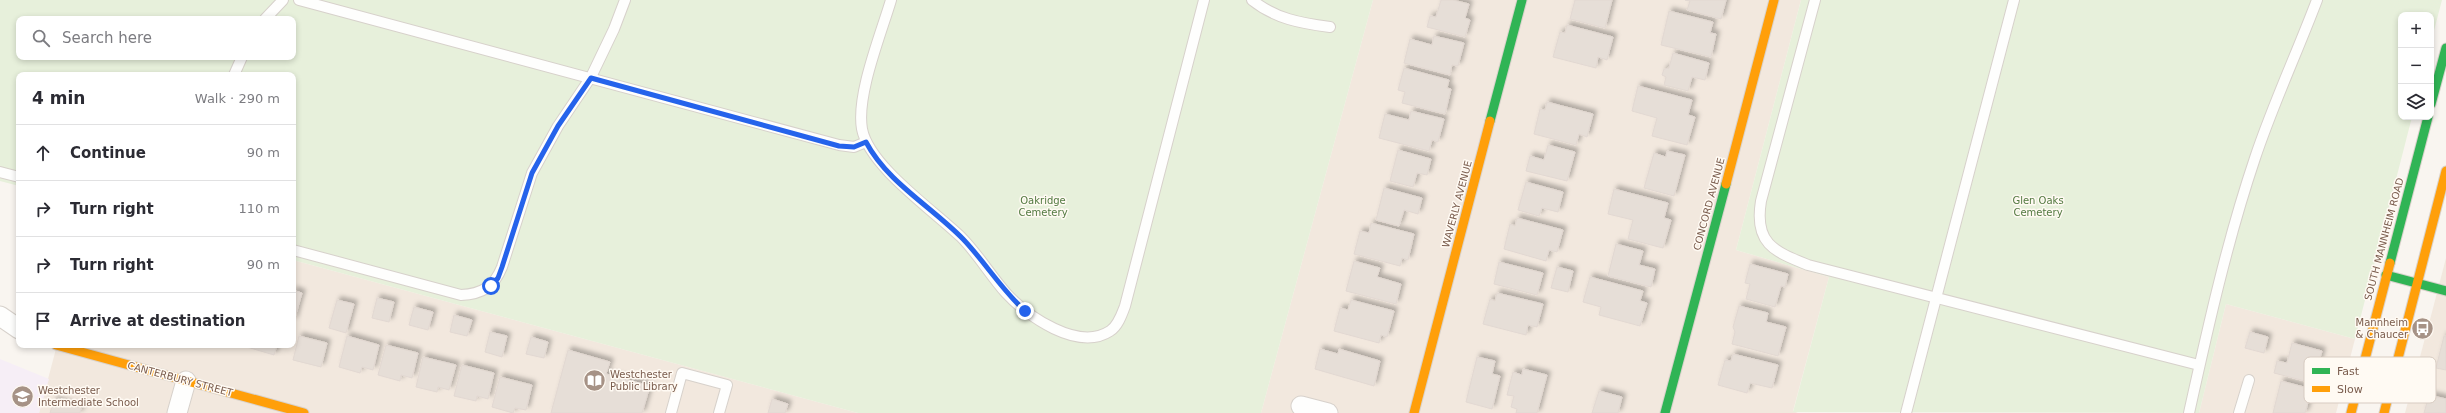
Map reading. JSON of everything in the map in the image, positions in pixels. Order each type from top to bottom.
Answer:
[{"type":"street","name":"WAVERLY AVENUE","points":[[1414,413],[1522,0]]},
{"type":"street","name":"CONCORD AVENUE","points":[[1665,413],[1774,0]]},
{"type":"street","points":[[2434,93],[2446,48]]},
{"type":"street","name":"SOUTH MANNHEIM ROAD","points":[[2366,357],[2427,120]]},
{"type":"street","points":[[2398,357],[2446,171]]},
{"type":"street","points":[[2386,275],[2446,291]]},
{"type":"street","points":[[0,316],[16,327]]},
{"type":"street","name":"CANTERBURY STREET","points":[[67,348],[304,413]]},
{"type":"street","points":[[177,413],[186,381]]},
{"type":"street","name":"SOUTH MANNHEIM ROAD","points":[[2352,413],[2354,403]]},
{"type":"street","points":[[2384,413],[2387,403]]},
{"type":"street","points":[[1301,406],[1328,413]]},
{"type":"lane","points":[[268,16],[283,0]]},
{"type":"lane","points":[[298,0],[839,146],[854,147],[866,142]]},
{"type":"lane","points":[[296,251],[446,292],[461,295],[483,291],[498,278],[532,173],[558,126],[591,78],[614,29],[625,0]]},
{"type":"lane","points":[[891,0],[863,96],[861,115],[866,142],[882,166],[962,238],[1006,293],[1025,311],[1061,331],[1089,338],[1101,336],[1111,330],[1125,306],[1204,0]]},
{"type":"lane","points":[[1252,0],[1268,12],[1286,20],[1330,27]]},
{"type":"lane","points":[[1815,0],[1759,213],[1762,235],[1775,250],[1808,265],[2199,366]]},
{"type":"lane","points":[[1906,413],[2014,0]]},
{"type":"lane","points":[[2188,413],[2220,278],[2245,186],[2264,130],[2317,0]]},
{"type":"lane","points":[[235,72],[241,60]]},
{"type":"lane","points":[[0,172],[16,176]]},
{"type":"lane","points":[[671,413],[682,373],[727,385],[719,413]]},
{"type":"lane","points":[[2240,413],[2248,380]]},
{"type":"shaded area","points":[[1373,0],[1801,0],[1736,250],[1829,277],[1793,411],[1798,413],[1261,413]]},
{"type":"shaded area","points":[[2446,258],[2446,413],[2405,413],[2408,403],[2436,403],[2436,357],[2420,357]]},
{"type":"shaded area","points":[[296,261],[858,413],[39,413],[56,348],[296,348]]},
{"type":"shaded area","points":[[2226,304],[2355,339],[2350,357],[2304,357],[2304,403],[2339,403],[2336,413],[2199,413]]},
{"type":"shaded area","name":"Westchester Intermediate School","points":[[0,359],[49,379],[39,413],[0,413]]},
{"type":"green space","name":"Oakridge Cemetery","points":[[0,0],[1373,0],[1261,413],[858,413],[296,261],[296,72],[16,72],[16,185],[0,181]]},
{"type":"green space","name":"Glen Oaks Cemetery","points":[[1801,0],[2442,0],[2434,31],[2434,12],[2398,12],[2398,120],[2411,120],[2355,339],[2226,304],[2199,413],[1793,412],[1829,277],[1736,250]]},
{"type":"building","points":[[1441,0],[1453,0],[1469,4],[1465,18],[1470,20],[1465,37],[1427,27],[1430,16],[1436,17]]},
{"type":"building","points":[[1575,0],[1612,0],[1605,28],[1570,19]]},
{"type":"building","points":[[1685,0],[1726,0],[1721,19],[1687,10],[1690,1]]},
{"type":"building","points":[[1669,11],[1713,22],[1710,33],[1716,34],[1711,57],[1661,45]]},
{"type":"building","points":[[1567,25],[1613,37],[1607,60],[1598,57],[1596,68],[1553,57],[1560,32],[1565,33]]},
{"type":"building","points":[[1434,36],[1464,43],[1458,66],[1452,65],[1450,75],[1404,63],[1410,39],[1432,45]]},
{"type":"building","points":[[1673,53],[1709,63],[1705,80],[1692,77],[1688,91],[1664,85],[1666,77],[1662,75],[1664,69],[1669,68]]},
{"type":"building","points":[[1404,68],[1449,80],[1447,88],[1451,89],[1445,114],[1402,103],[1405,92],[1398,90]]},
{"type":"building","points":[[1638,86],[1692,100],[1688,115],[1695,117],[1687,145],[1652,136],[1657,118],[1632,111]]},
{"type":"building","points":[[1547,102],[1593,114],[1587,137],[1579,134],[1576,145],[1534,134],[1540,109],[1545,110]]},
{"type":"building","points":[[1411,111],[1444,119],[1438,142],[1432,140],[1429,151],[1379,138],[1385,114],[1409,120]]},
{"type":"building","points":[[1548,145],[1575,152],[1567,181],[1526,171],[1530,156],[1544,160]]},
{"type":"building","points":[[1398,150],[1431,159],[1427,175],[1417,173],[1413,187],[1390,181]]},
{"type":"building","points":[[1667,151],[1685,155],[1674,196],[1644,188],[1654,153],[1666,157]]},
{"type":"building","points":[[1526,182],[1563,192],[1558,212],[1542,208],[1539,216],[1518,210]]},
{"type":"building","points":[[1384,188],[1422,198],[1418,214],[1404,210],[1399,226],[1376,220]]},
{"type":"building","points":[[1614,189],[1668,203],[1664,218],[1671,220],[1663,248],[1628,239],[1633,220],[1608,214]]},
{"type":"building","points":[[1517,218],[1563,230],[1557,252],[1549,250],[1546,261],[1504,249],[1510,224],[1515,226]]},
{"type":"building","points":[[1371,223],[1414,234],[1408,260],[1402,258],[1400,266],[1354,254],[1360,231],[1369,233]]},
{"type":"building","points":[[1616,244],[1643,251],[1639,265],[1655,269],[1651,287],[1608,276]]},
{"type":"building","points":[[1354,261],[1380,268],[1377,277],[1401,284],[1396,304],[1346,291]]},
{"type":"building","points":[[1499,262],[1543,273],[1537,295],[1494,284]]},
{"type":"building","points":[[1750,264],[1788,274],[1785,287],[1781,286],[1775,307],[1746,299],[1750,284],[1745,283]]},
{"type":"building","points":[[1557,267],[1573,271],[1568,292],[1551,288]]},
{"type":"building","points":[[1590,277],[1643,291],[1640,301],[1647,303],[1640,326],[1599,315],[1601,307],[1583,302]]},
{"type":"building","points":[[296,291],[302,293],[296,314]]},
{"type":"building","points":[[1497,293],[1543,304],[1537,327],[1528,325],[1526,335],[1483,324],[1490,299],[1495,301]]},
{"type":"building","points":[[377,298],[394,302],[389,322],[372,318]]},
{"type":"building","points":[[337,300],[354,304],[346,333],[329,328]]},
{"type":"building","points":[[1351,300],[1394,311],[1387,337],[1381,335],[1379,343],[1334,331],[1340,308],[1348,310]]},
{"type":"building","points":[[1739,306],[1768,313],[1766,322],[1786,327],[1778,356],[1732,344],[1735,332],[1733,327]]},
{"type":"building","points":[[414,307],[433,312],[428,330],[409,325]]},
{"type":"building","points":[[454,315],[472,320],[467,336],[450,332]]},
{"type":"building","points":[[490,332],[507,336],[502,357],[485,352]]},
{"type":"building","points":[[2250,332],[2268,337],[2264,353],[2245,348]]},
{"type":"building","points":[[299,336],[327,343],[321,367],[293,360]]},
{"type":"building","points":[[347,336],[379,345],[373,370],[362,367],[360,373],[339,367]]},
{"type":"building","points":[[2444,336],[2446,336],[2446,370],[2436,368]]},
{"type":"building","points":[[531,337],[548,342],[544,358],[526,354]]},
{"type":"building","points":[[2292,343],[2322,351],[2320,357],[2304,357],[2304,381],[2274,373],[2277,361],[2287,363]]},
{"type":"building","points":[[386,345],[418,353],[412,378],[401,375],[400,381],[378,375]]},
{"type":"building","points":[[250,348],[276,348],[274,355]]},
{"type":"building","points":[[1320,349],[1338,354],[1339,349],[1380,361],[1374,386],[1315,369]]},
{"type":"building","name":"Westchester Public Library","points":[[568,350],[610,362],[606,374],[650,386],[642,413],[551,413]]},
{"type":"building","points":[[1733,354],[1778,365],[1772,388],[1750,383],[1747,393],[1718,385],[1725,360],[1731,361]]},
{"type":"building","points":[[423,357],[456,365],[449,390],[438,387],[437,392],[416,387]]},
{"type":"building","points":[[1477,357],[1495,361],[1492,374],[1500,376],[1492,409],[1466,402]]},
{"type":"building","points":[[462,365],[494,373],[488,399],[477,396],[476,401],[454,396]]},
{"type":"building","points":[[1523,369],[1547,375],[1537,413],[1516,413],[1517,409],[1511,407],[1514,396],[1507,395],[1513,372],[1522,375]]},
{"type":"building","points":[[500,377],[532,385],[526,410],[515,408],[513,413],[492,407]]},
{"type":"building","points":[[2281,381],[2304,387],[2304,403],[2308,403],[2305,413],[2273,413]]},
{"type":"building","points":[[1599,391],[1622,397],[1618,413],[1592,413]]},
{"type":"building","points":[[2436,397],[2446,399],[2446,413],[2424,413],[2427,403],[2436,403]]},
{"type":"building","points":[[772,399],[788,404],[785,413],[768,413]]},
{"type":"building","points":[[54,400],[81,408],[80,413],[50,413]]},
{"type":"traffic: fast","points":[[1490,121],[1522,0]]},
{"type":"traffic: fast","points":[[2434,93],[2446,48]]},
{"type":"traffic: fast","points":[[2390,263],[2427,120]]},
{"type":"traffic: fast","points":[[1665,413],[1726,184]]},
{"type":"traffic: fast","points":[[2386,275],[2446,291]]},
{"type":"traffic: slow","points":[[1726,184],[1774,0]]},
{"type":"traffic: slow","points":[[1414,413],[1490,121]]},
{"type":"traffic: slow","points":[[2398,357],[2446,171]]},
{"type":"traffic: slow","points":[[2366,357],[2390,263]]},
{"type":"traffic: slow","points":[[67,348],[304,413]]},
{"type":"traffic: slow","points":[[2351,413],[2354,403]]},
{"type":"traffic: slow","points":[[2384,413],[2387,403]]},
{"type":"place","name":"Mannheim & Chaucer","points":[[2423,328]]},
{"type":"place","name":"Westchester Public Library","points":[[594,380]]},
{"type":"place","name":"Westchester Intermediate School","points":[[22,396]]},
{"type":"route","points":[[491,286],[498,278],[502,267],[517,215],[532,173],[558,126],[591,78],[839,146],[854,147],[866,142],[872,154],[882,166],[962,238],[979,257],[1006,293],[1025,311]]}]
